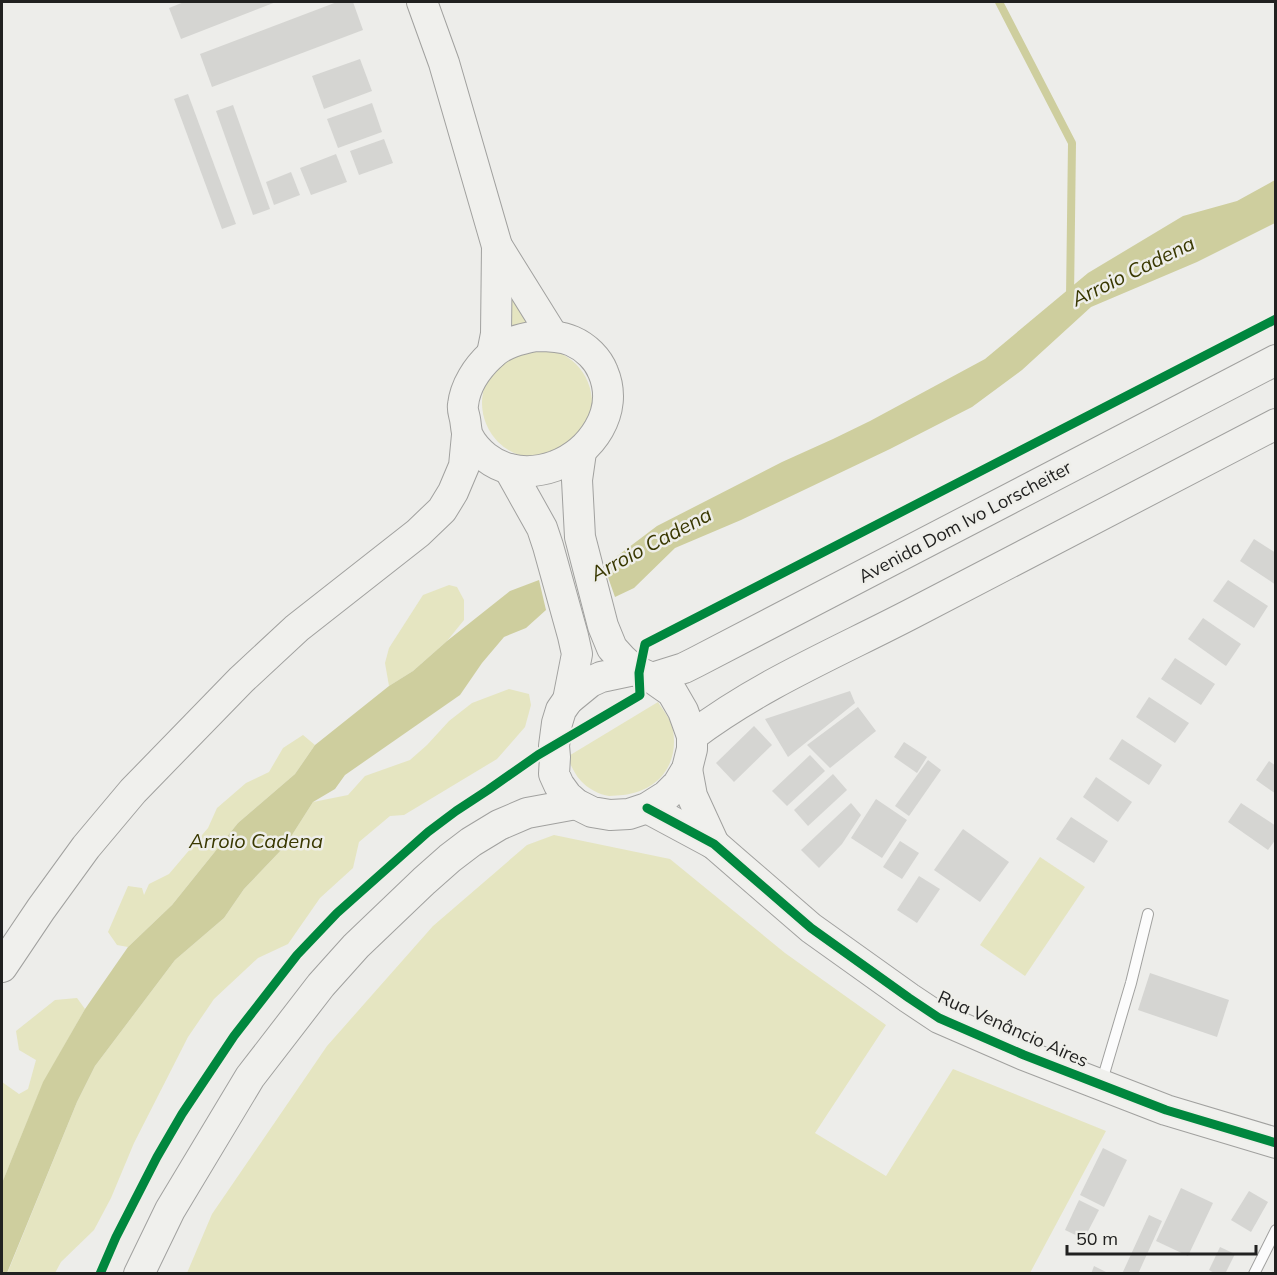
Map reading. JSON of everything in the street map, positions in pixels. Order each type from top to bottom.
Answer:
[{"type":"main road","points":[[422,2],[444,63],[497,246],[553,336]]},
{"type":"main road","points":[[492,354],[496,334],[497,246]]},
{"type":"main road","points":[[2,967],[86,847],[133,791],[182,740],[241,680],[297,628],[418,533],[442,510],[464,466],[468,435],[462,406],[471,378],[492,354],[520,339],[553,336],[572,341],[588,351],[600,365],[607,382],[609,400],[604,419],[594,437],[581,452],[567,461],[545,469],[530,471],[509,469],[492,462],[477,450],[468,435]]},
{"type":"main road","name":"Avenida Dom Ivo Lorscheiter","points":[[643,674],[690,665],[1275,360]]},
{"type":"main road","points":[[692,736],[760,691],[1275,424]]},
{"type":"main road","points":[[581,452],[577,480],[580,537],[603,626],[612,648],[643,674],[672,692],[683,711],[692,736],[692,749],[687,769],[678,784],[666,796],[647,808],[629,814],[610,815],[592,812],[576,804],[567,796],[554,774],[554,746],[561,710],[568,700],[590,682],[601,677],[643,674]]},
{"type":"main road","points":[[509,469],[542,528],[573,636],[577,654],[568,700]]},
{"type":"main road","name":"Rua Venâncio Aires","points":[[687,769],[692,796],[714,844]]},
{"type":"main road","points":[[139,1274],[171,1210],[250,1077],[321,985],[356,946],[424,881],[471,842],[499,825],[527,813],[576,804]]},
{"type":"main road","name":"Rua Venâncio Aires","points":[[647,808],[714,844],[812,928],[939,1018],[1024,1055],[1166,1110],[1275,1143]]},
{"type":"lane","points":[[1101,1085],[1131,983],[1148,914]]},
{"type":"lane","points":[[1254,1274],[1275,1230]]},
{"type":"shaded area","points":[[507,271],[536,322],[506,328]]},
{"type":"shaded area","points":[[537,348],[558,352],[576,364],[588,382],[592,403],[588,424],[576,442],[558,454],[537,458],[516,454],[498,442],[486,424],[482,403],[486,382],[498,364],[516,352]]},
{"type":"shaded area","points":[[449,585],[457,587],[464,600],[464,620],[447,641],[413,671],[389,686],[385,663],[389,648],[423,595]]},
{"type":"shaded area","points":[[509,689],[529,694],[531,705],[525,727],[497,759],[404,815],[390,816],[359,842],[353,868],[320,898],[288,944],[258,958],[214,999],[188,1037],[134,1143],[111,1198],[94,1230],[61,1262],[55,1273],[7,1274],[77,1102],[95,1066],[175,960],[224,918],[244,889],[285,846],[313,802],[348,795],[365,776],[410,760],[449,721],[472,703]]},
{"type":"shaded area","points":[[658,702],[671,723],[674,743],[669,765],[656,782],[635,792],[609,796],[594,791],[584,784],[567,757]]},
{"type":"shaded area","points":[[303,735],[315,745],[295,774],[238,823],[172,905],[128,947],[117,945],[108,932],[128,886],[142,888],[144,895],[149,884],[169,874],[208,828],[217,808],[246,783],[269,772],[283,748]]},
{"type":"shaded area","points":[[554,835],[670,859],[785,953],[886,1025],[815,1133],[886,1176],[953,1069],[1106,1131],[1030,1273],[187,1273],[212,1214],[327,1046],[433,926],[527,845]]},
{"type":"shaded area","points":[[1040,857],[1085,887],[1025,976],[980,945]]},
{"type":"shaded area","points":[[77,998],[85,1009],[43,1083],[2,1183],[2,1082],[19,1094],[28,1089],[36,1060],[19,1050],[16,1031],[55,1000]]},
{"type":"water","name":"Arroio Cadena","points":[[1275,180],[1275,223],[1197,262],[1091,307],[1022,370],[972,407],[741,520],[675,548],[634,588],[615,597],[604,566],[657,526],[782,462],[870,421],[985,359],[1088,273],[1183,216],[1237,201]]},
{"type":"water","name":"Arroio Cadena","points":[[539,580],[546,610],[526,628],[504,637],[482,663],[460,695],[345,775],[335,789],[313,802],[285,846],[244,889],[224,918],[175,960],[95,1066],[77,1102],[7,1273],[2,1273],[2,1183],[43,1082],[85,1009],[128,947],[172,905],[238,823],[295,774],[315,745],[389,686],[413,671],[510,591]]},
{"type":"building","points":[[184,2],[276,2],[181,39],[169,8]]},
{"type":"building","points":[[337,2],[353,2],[363,30],[212,87],[200,54]]},
{"type":"building","points":[[360,59],[372,91],[324,109],[312,76]]},
{"type":"building","points":[[188,94],[236,224],[222,229],[174,99]]},
{"type":"building","points":[[372,103],[382,132],[338,148],[327,119]]},
{"type":"building","points":[[233,105],[270,209],[253,215],[216,111]]},
{"type":"building","points":[[384,139],[393,163],[359,175],[350,151]]},
{"type":"building","points":[[336,154],[347,182],[311,195],[300,168]]},
{"type":"building","points":[[291,172],[300,195],[274,205],[266,182]]},
{"type":"building","points":[[1254,539],[1276,553],[1276,585],[1240,561]]},
{"type":"building","points":[[1228,580],[1268,606],[1254,628],[1213,601]]},
{"type":"building","points":[[1203,618],[1241,644],[1226,666],[1188,639]]},
{"type":"building","points":[[1175,658],[1215,684],[1201,705],[1161,679]]},
{"type":"building","points":[[850,691],[855,703],[788,757],[765,719]]},
{"type":"building","points":[[1149,697],[1189,723],[1175,743],[1136,717]]},
{"type":"building","points":[[858,707],[876,731],[830,768],[807,745]]},
{"type":"building","points":[[754,726],[772,745],[734,782],[716,763]]},
{"type":"building","points":[[1122,739],[1162,765],[1149,785],[1109,759]]},
{"type":"building","points":[[904,742],[927,757],[917,773],[894,757]]},
{"type":"building","points":[[810,755],[825,771],[787,806],[772,791]]},
{"type":"building","points":[[928,760],[941,770],[909,816],[895,806]]},
{"type":"building","points":[[1269,761],[1276,766],[1276,794],[1256,780]]},
{"type":"building","points":[[833,774],[847,790],[808,826],[794,810]]},
{"type":"building","points":[[1096,777],[1132,802],[1118,822],[1083,797]]},
{"type":"building","points":[[876,799],[907,820],[882,858],[851,838]]},
{"type":"building","points":[[851,803],[861,815],[842,844],[819,868],[801,850]]},
{"type":"building","points":[[1241,803],[1276,826],[1276,839],[1268,850],[1228,822]]},
{"type":"building","points":[[1071,817],[1108,841],[1094,863],[1056,839]]},
{"type":"building","points":[[963,829],[1009,862],[980,902],[934,870]]},
{"type":"building","points":[[900,841],[919,853],[902,879],[883,867]]},
{"type":"building","points":[[919,876],[940,889],[917,923],[897,910]]},
{"type":"building","points":[[1150,973],[1229,1000],[1217,1037],[1138,1010]]},
{"type":"building","points":[[1103,1148],[1127,1160],[1104,1207],[1080,1195]]},
{"type":"building","points":[[1181,1188],[1213,1203],[1188,1256],[1156,1241]]},
{"type":"building","points":[[1249,1191],[1268,1202],[1251,1232],[1231,1220]]},
{"type":"building","points":[[1079,1200],[1099,1210],[1084,1239],[1065,1230]]},
{"type":"building","points":[[1149,1215],[1162,1221],[1138,1274],[1122,1274]]},
{"type":"building","points":[[1220,1247],[1235,1254],[1225,1274],[1216,1274],[1209,1270]]},
{"type":"building","points":[[1094,1266],[1110,1274],[1091,1274]]},
{"type":"waterway","points":[[999,2],[1072,143],[1070,298]]},
{"type":"cycle path","points":[[100,1274],[116,1237],[182,1114],[234,1036],[297,955],[337,913],[428,832],[538,755],[640,695],[639,673],[645,644],[1276,319]]},
{"type":"cycle path","points":[[647,808],[714,844],[811,928],[939,1018],[1024,1055],[1166,1110],[1276,1143]]}]
